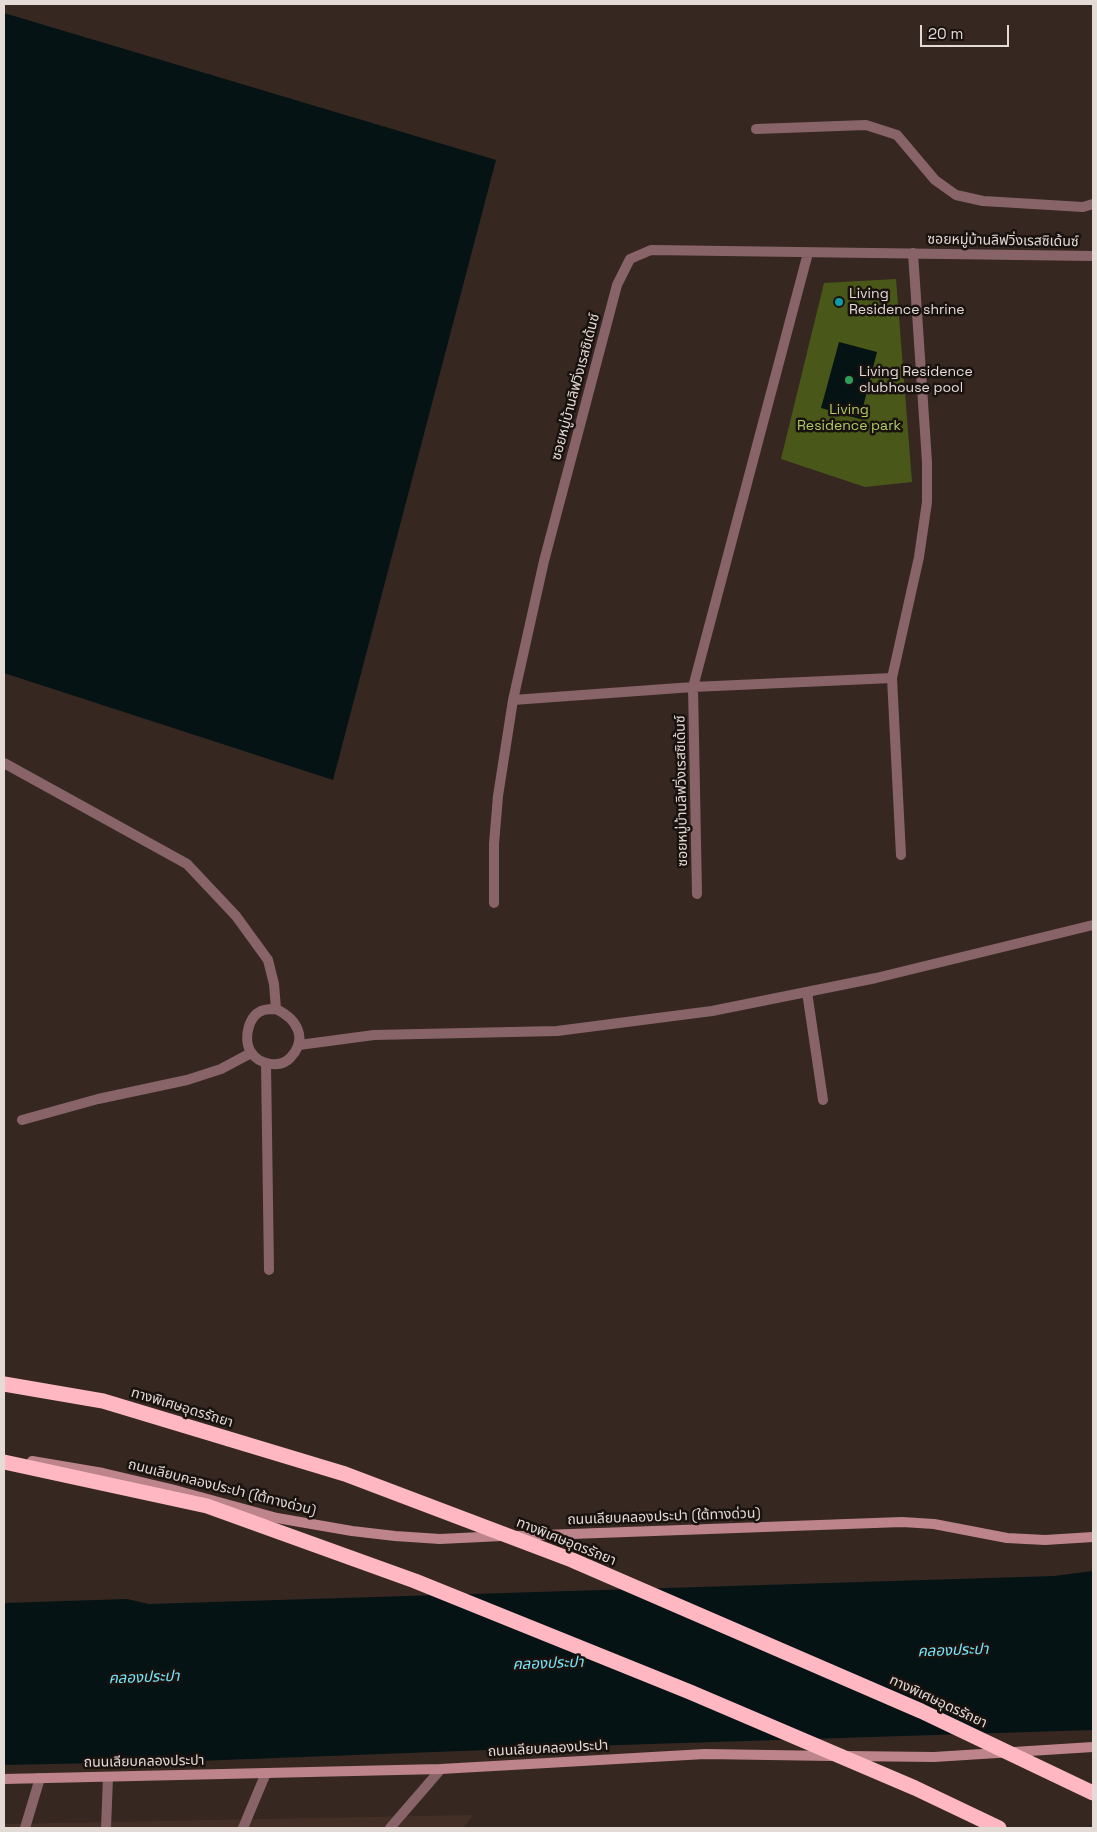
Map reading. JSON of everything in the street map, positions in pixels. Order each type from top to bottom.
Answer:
[{"type":"highway","name":"ทางพิเศษอุดรรัถยา","points":[[4,1384],[103,1401],[354,1477],[572,1560],[921,1711],[1093,1793]]},
{"type":"highway","points":[[4,1462],[207,1506],[415,1581],[690,1692],[915,1788],[999,1828]]},
{"type":"street","points":[[756,129],[866,125],[897,135],[935,180],[956,194],[982,201],[1083,207],[1093,204]]},
{"type":"street","name":"ซอยหมู่บ้านลิฟวิ่งเรสซิเด้นซ์","points":[[494,903],[494,844],[498,796],[513,700],[544,561],[583,410],[617,285],[630,259],[651,250],[1093,256]]},
{"type":"street","name":"ซอยหมู่บ้านลิฟวิ่งเรสซิเด้นซ์","points":[[697,894],[693,687],[808,253]]},
{"type":"street","name":"ซอยหมู่บ้านลิฟวิ่งเรสซิเด้นซ์","points":[[901,855],[892,678],[919,556],[927,502],[927,462],[912,253]]},
{"type":"street","points":[[513,700],[693,687],[892,678]]},
{"type":"street","points":[[4,763],[187,864],[236,916],[268,960],[274,984],[276,1009]]},
{"type":"street","points":[[299,1045],[374,1035],[557,1031],[712,1011],[876,978],[1093,925]]},
{"type":"street","points":[[807,992],[823,1100]]},
{"type":"street","points":[[276,1009],[286,1014],[294,1022],[300,1035],[299,1045],[288,1061],[278,1064],[266,1064],[251,1053],[247,1040],[248,1027],[254,1017],[263,1010],[276,1009]]},
{"type":"street","points":[[22,1120],[98,1099],[187,1080],[221,1069],[251,1053]]},
{"type":"street","points":[[266,1064],[269,1270]]},
{"type":"street","name":"ถนนเลียบคลองประปา (ใต้ทางด่วน)","points":[[4,1456],[103,1473],[277,1518],[395,1536],[440,1539],[902,1522],[934,1524],[1007,1538],[1046,1540],[1093,1537]]},
{"type":"street","name":"ถนนเลียบคลองประปา","points":[[4,1779],[441,1769],[705,1754],[934,1757],[1093,1748]]},
{"type":"street","points":[[390,1828],[441,1769]]},
{"type":"street","points":[[243,1828],[266,1773]]},
{"type":"street","points":[[106,1828],[108,1777]]},
{"type":"street","points":[[25,1828],[40,1778]]},
{"type":"shaded area","points":[[473,1815],[463,1828],[4,1828],[4,1824]]},
{"type":"green space","name":"Living Residence park","points":[[896,279],[912,482],[865,487],[781,459],[824,283]]},
{"type":"water","points":[[4,13],[496,160],[333,780],[4,673]]},
{"type":"water","name":"Living Residence clubhouse pool","points":[[839,342],[877,352],[860,419],[821,408]]},
{"type":"water","name":"คลองประปา","points":[[1093,1571],[1093,1730],[197,1761],[4,1765],[4,1603],[127,1599],[149,1604],[1054,1576]]},
{"type":"place","name":"Living Residence shrine","points":[[839,302]]},
{"type":"place","name":"Living Residence clubhouse pool","points":[[849,380]]}]
